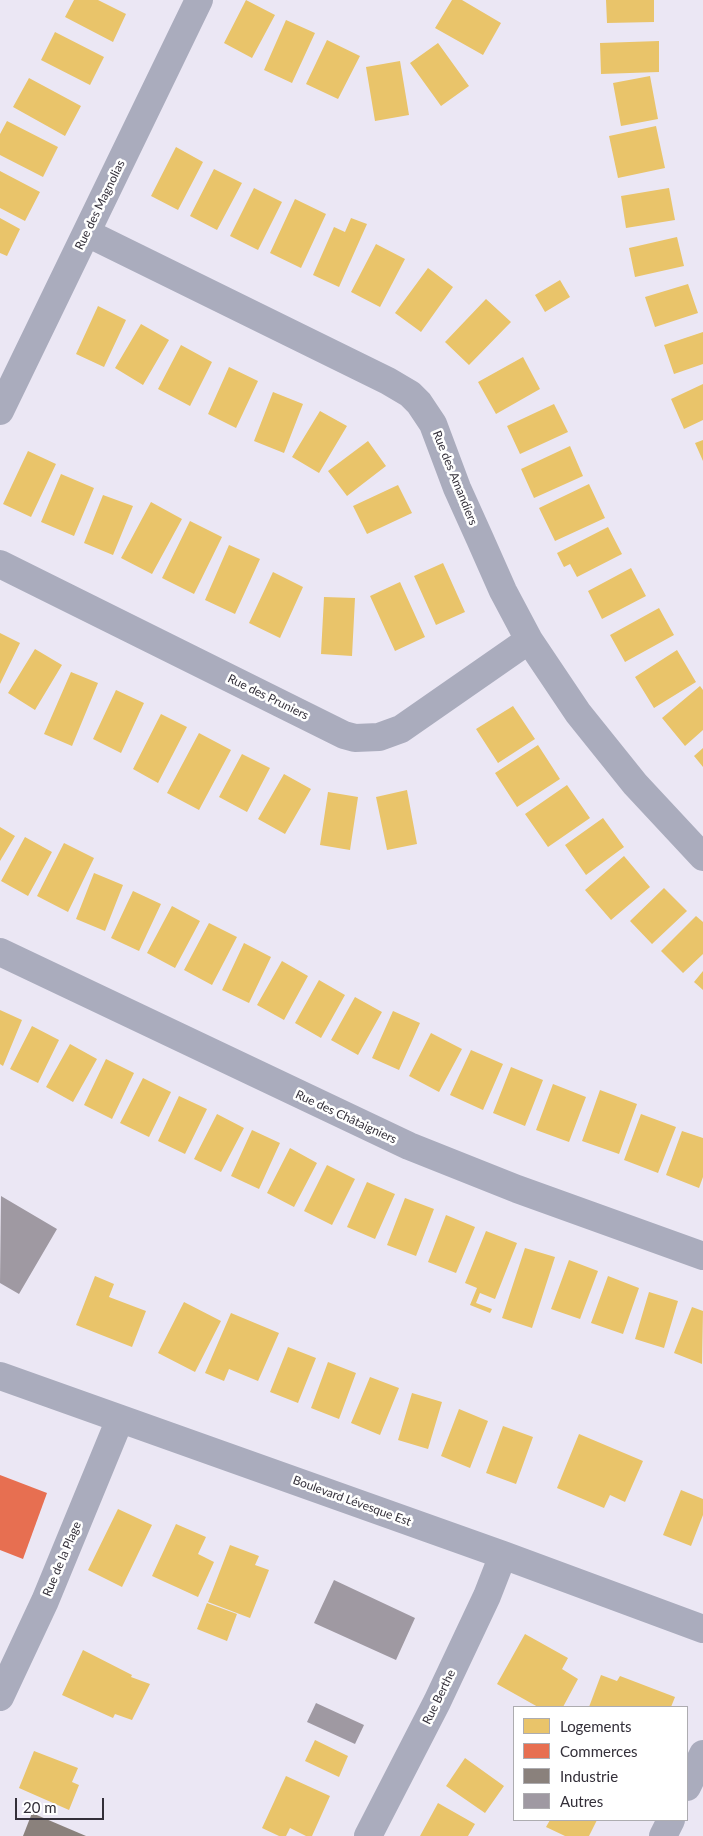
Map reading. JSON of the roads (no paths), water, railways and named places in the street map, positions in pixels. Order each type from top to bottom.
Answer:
[{"type":"street","name":"Rue des Magnolias","points":[[0,411],[199,0]]},
{"type":"street","name":"Rue des Amandiers","points":[[86,233],[388,381],[410,394],[423,408],[433,424],[457,488],[480,540],[503,591],[529,640],[589,727],[635,784],[703,857]]},
{"type":"street","name":"Rue des Pruniers","points":[[0,564],[344,735],[355,738],[379,737],[401,729],[529,640]]},
{"type":"street","name":"Rue des Châtaigniers","points":[[0,952],[409,1146],[517,1189],[703,1256]]},
{"type":"street","name":"Boulevard Lévesque Est","points":[[0,1376],[504,1555],[703,1628]]},
{"type":"street","name":"Rue de la Plage","points":[[0,1697],[45,1601],[120,1419]]},
{"type":"street","name":"Rue Berthe","points":[[368,1836],[437,1702],[504,1555]]},
{"type":"street","points":[[688,1785],[703,1754]]},
{"type":"street","points":[[662,1836],[670,1821]]}]
